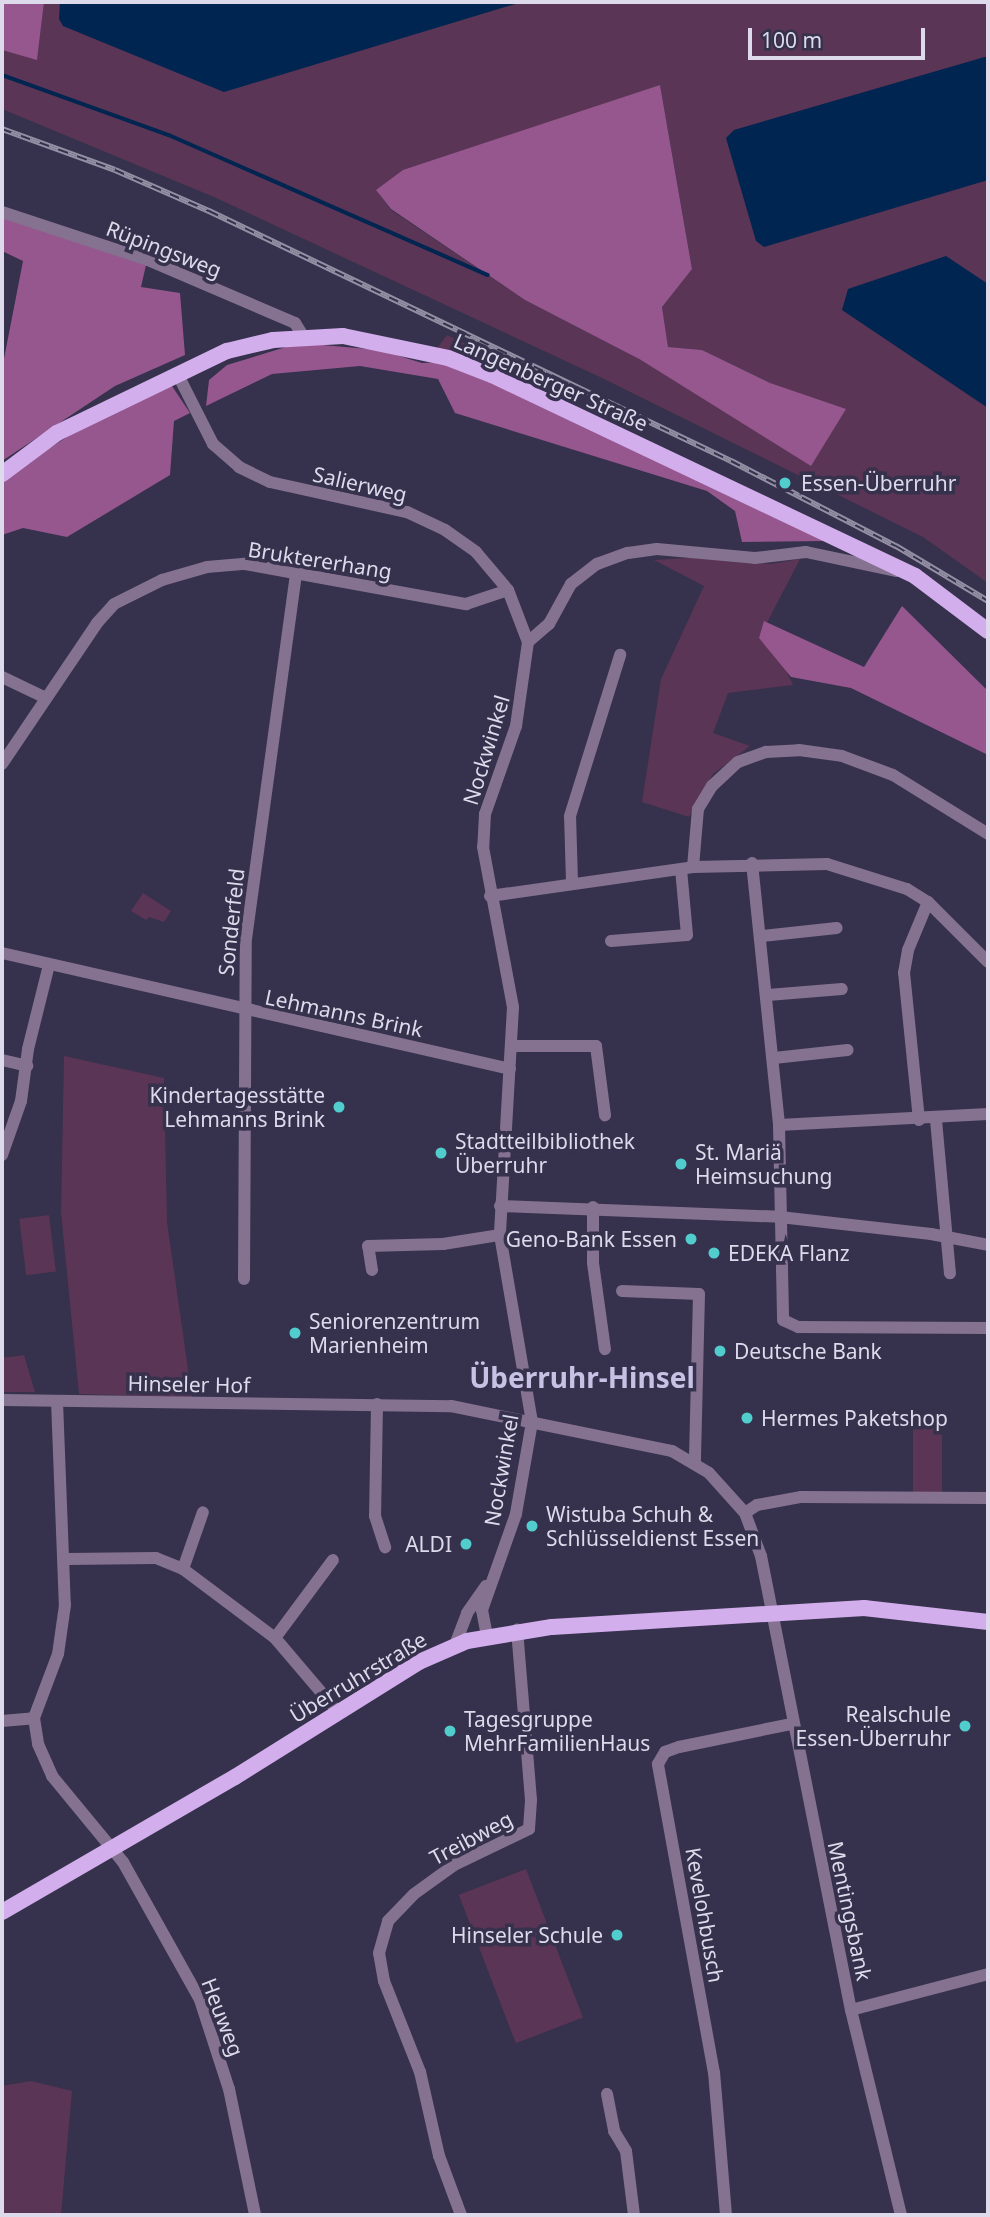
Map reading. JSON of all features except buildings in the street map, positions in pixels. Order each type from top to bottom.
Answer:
[{"type":"main road","name":"Langenberger Straße","points":[[2,474],[57,433],[227,351],[303,336],[354,338],[469,364],[915,576],[988,631]]},
{"type":"main road","name":"Überruhrstraße","points":[[2,1912],[454,1645],[517,1630],[876,1608],[988,1622]]},
{"type":"street","name":"Rüpingsweg","points":[[2,212],[148,260],[296,323],[303,336]]},
{"type":"street","name":"Salierweg","points":[[177,373],[212,444],[239,467],[270,482],[407,512],[445,530],[476,552],[508,590],[528,642]]},
{"type":"street","points":[[528,642],[549,624],[571,584],[612,558],[657,549],[736,557],[824,553],[915,576]]},
{"type":"street","name":"Bruktererhang","points":[[2,764],[97,623],[114,604],[135,592],[207,567],[246,564],[466,604],[508,590]]},
{"type":"street","name":"Sonderfeld","points":[[244,1279],[243,1010],[246,939],[296,572]]},
{"type":"street","name":"Nockwinkel","points":[[486,1636],[482,1610],[516,1514],[532,1422],[500,1235],[513,1045],[513,1007],[483,860],[485,814],[516,726],[528,642]]},
{"type":"street","points":[[572,881],[570,816],[620,655]]},
{"type":"street","points":[[2,677],[46,698]]},
{"type":"street","points":[[611,941],[687,935],[687,868],[698,809],[712,786],[738,762],[766,752],[799,750],[868,766],[952,807],[988,834]]},
{"type":"street","points":[[490,896],[572,881],[687,868],[752,863],[827,864],[884,878],[928,902],[988,962]]},
{"type":"street","points":[[752,863],[762,936],[779,1125],[781,1308],[786,1324],[988,1328]]},
{"type":"street","points":[[919,1120],[904,973],[908,950],[928,902]]},
{"type":"street","points":[[762,936],[836,928]]},
{"type":"street","name":"Lehmanns Brink","points":[[2,953],[510,1069]]},
{"type":"street","points":[[2,1155],[27,1066],[49,965]]},
{"type":"street","points":[[768,995],[842,989]]},
{"type":"street","points":[[513,1045],[596,1046],[605,1115]]},
{"type":"street","points":[[774,1058],[848,1050]]},
{"type":"street","points":[[2,1060],[27,1066]]},
{"type":"street","points":[[779,1125],[936,1120],[988,1114]]},
{"type":"street","points":[[936,1120],[950,1273]]},
{"type":"street","points":[[500,1206],[593,1207],[780,1217],[988,1245]]},
{"type":"street","points":[[593,1207],[593,1263],[606,1349]]},
{"type":"street","points":[[372,1270],[368,1246],[443,1244],[500,1235]]},
{"type":"street","points":[[622,1291],[699,1294],[695,1462],[745,1513],[757,1505],[801,1497],[988,1498]]},
{"type":"street","name":"Hinseler Hof","points":[[2,1400],[451,1406],[650,1446],[695,1462]]},
{"type":"street","points":[[2,1721],[34,1718],[58,1654],[67,1559],[57,1401]]},
{"type":"street","points":[[377,1404],[375,1516],[385,1547]]},
{"type":"street","points":[[183,1569],[203,1512]]},
{"type":"street","name":"Mentingsbank","points":[[745,1513],[761,1556],[769,1613],[851,2010],[901,2215]]},
{"type":"street","points":[[67,1559],[156,1558],[183,1569],[275,1638],[338,1712]]},
{"type":"street","points":[[275,1638],[333,1560]]},
{"type":"street","name":"Nockwinkel","points":[[454,1645],[467,1613],[489,1584]]},
{"type":"street","name":"Treibweg","points":[[461,2215],[439,2156],[420,2072],[384,1981],[379,1952],[388,1921],[414,1894],[454,1865],[529,1829],[531,1800],[517,1630]]},
{"type":"street","name":"Heuweg","points":[[34,1718],[38,1744],[52,1776],[123,1862],[200,2000],[229,2089],[255,2215]]},
{"type":"street","name":"Kevelohbusch","points":[[726,2215],[714,2073],[658,1764],[665,1752],[679,1747],[792,1724]]},
{"type":"street","points":[[851,2010],[988,1974]]},
{"type":"street","points":[[607,2094],[614,2131],[626,2151],[634,2215]]},
{"type":"shaded area","points":[[2,2],[44,2],[37,60],[2,50]]},
{"type":"shaded area","points":[[44,2],[988,2],[988,583],[923,537],[602,378],[214,197],[2,109],[2,50],[37,59]],"holes":[[[660,85],[692,268],[662,307],[668,347],[702,350],[770,383],[641,360],[525,300],[391,210],[377,191]]]},
{"type":"shaded area","points":[[660,85],[692,269],[662,307],[668,347],[702,350],[770,383],[846,409],[811,466],[641,360],[525,300],[391,209],[376,190],[403,170]]},
{"type":"shaded area","points":[[2,215],[146,265],[141,287],[180,293],[185,355],[115,386],[2,461],[2,369],[23,261],[2,251]]},
{"type":"shaded area","points":[[447,335],[506,363],[530,389],[435,351]]},
{"type":"shaded area","points":[[299,343],[380,350],[422,363],[447,362],[826,541],[742,542],[735,511],[707,491],[455,413],[438,379],[360,366],[272,374],[206,406],[209,380],[227,365]]},
{"type":"shaded area","points":[[172,386],[190,413],[174,421],[170,475],[67,537],[23,528],[2,535],[2,479],[107,411]]},
{"type":"shaded area","points":[[703,557],[770,564],[800,559],[759,638],[782,662],[793,685],[728,693],[713,733],[750,746],[713,774],[689,817],[642,802],[661,679],[704,586],[654,560]]},
{"type":"shaded area","points":[[902,606],[988,691],[988,755],[851,688],[791,677],[759,638],[764,621],[864,667]]},
{"type":"shaded area","points":[[143,893],[171,911],[164,922],[149,917],[146,920],[131,911]]},
{"type":"shaded area","points":[[64,1056],[164,1078],[167,1222],[192,1397],[79,1394],[61,1212]]},
{"type":"shaded area","points":[[49,1215],[56,1272],[26,1275],[19,1219]]},
{"type":"shaded area","points":[[24,1355],[35,1392],[2,1392],[2,1358]]},
{"type":"shaded area","points":[[913,1426],[942,1426],[942,1493],[913,1493]]},
{"type":"shaded area","points":[[526,1869],[583,2017],[516,2043],[459,1895]]},
{"type":"shaded area","points":[[31,2081],[72,2091],[61,2215],[2,2215],[2,2086]]},
{"type":"water","points":[[60,2],[522,2],[224,92],[63,26],[59,19]]},
{"type":"water","points":[[988,56],[988,180],[764,247],[756,241],[726,138],[734,130]]},
{"type":"water","points":[[946,256],[988,284],[988,408],[842,310],[848,289]]},
{"type":"waterway","points":[[2,75],[169,135],[488,275]]},
{"type":"railway","points":[[2,129],[115,170],[209,211],[731,461],[896,546],[988,601]]},
{"type":"place","name":"Essen-Überruhr","points":[[785,483]]},
{"type":"place","name":"Kindertagesstätte Lehmanns Brink","points":[[339,1107]]},
{"type":"place","name":"Stadtteilbibliothek Überruhr","points":[[441,1153]]},
{"type":"place","name":"St. Mariä Heimsuchung","points":[[681,1164]]},
{"type":"place","name":"Geno-Bank Essen","points":[[691,1239]]},
{"type":"place","name":"EDEKA Flanz","points":[[714,1253]]},
{"type":"place","name":"Seniorenzentrum Marienheim","points":[[295,1333]]},
{"type":"place","name":"Deutsche Bank","points":[[720,1351]]},
{"type":"place","name":"Hermes Paketshop","points":[[747,1418]]},
{"type":"place","name":"Wistuba Schuh & Schlüsseldienst Essen","points":[[532,1526]]},
{"type":"place","name":"ALDI","points":[[466,1544]]},
{"type":"place","name":"Realschule Essen-Überruhr","points":[[965,1726]]},
{"type":"place","name":"Tagesgruppe MehrFamilienHaus","points":[[450,1731]]},
{"type":"place","name":"Hinseler Schule","points":[[617,1935]]},
{"type":"district","name":"Überruhr-Hinsel","points":[[582,1377]]}]
